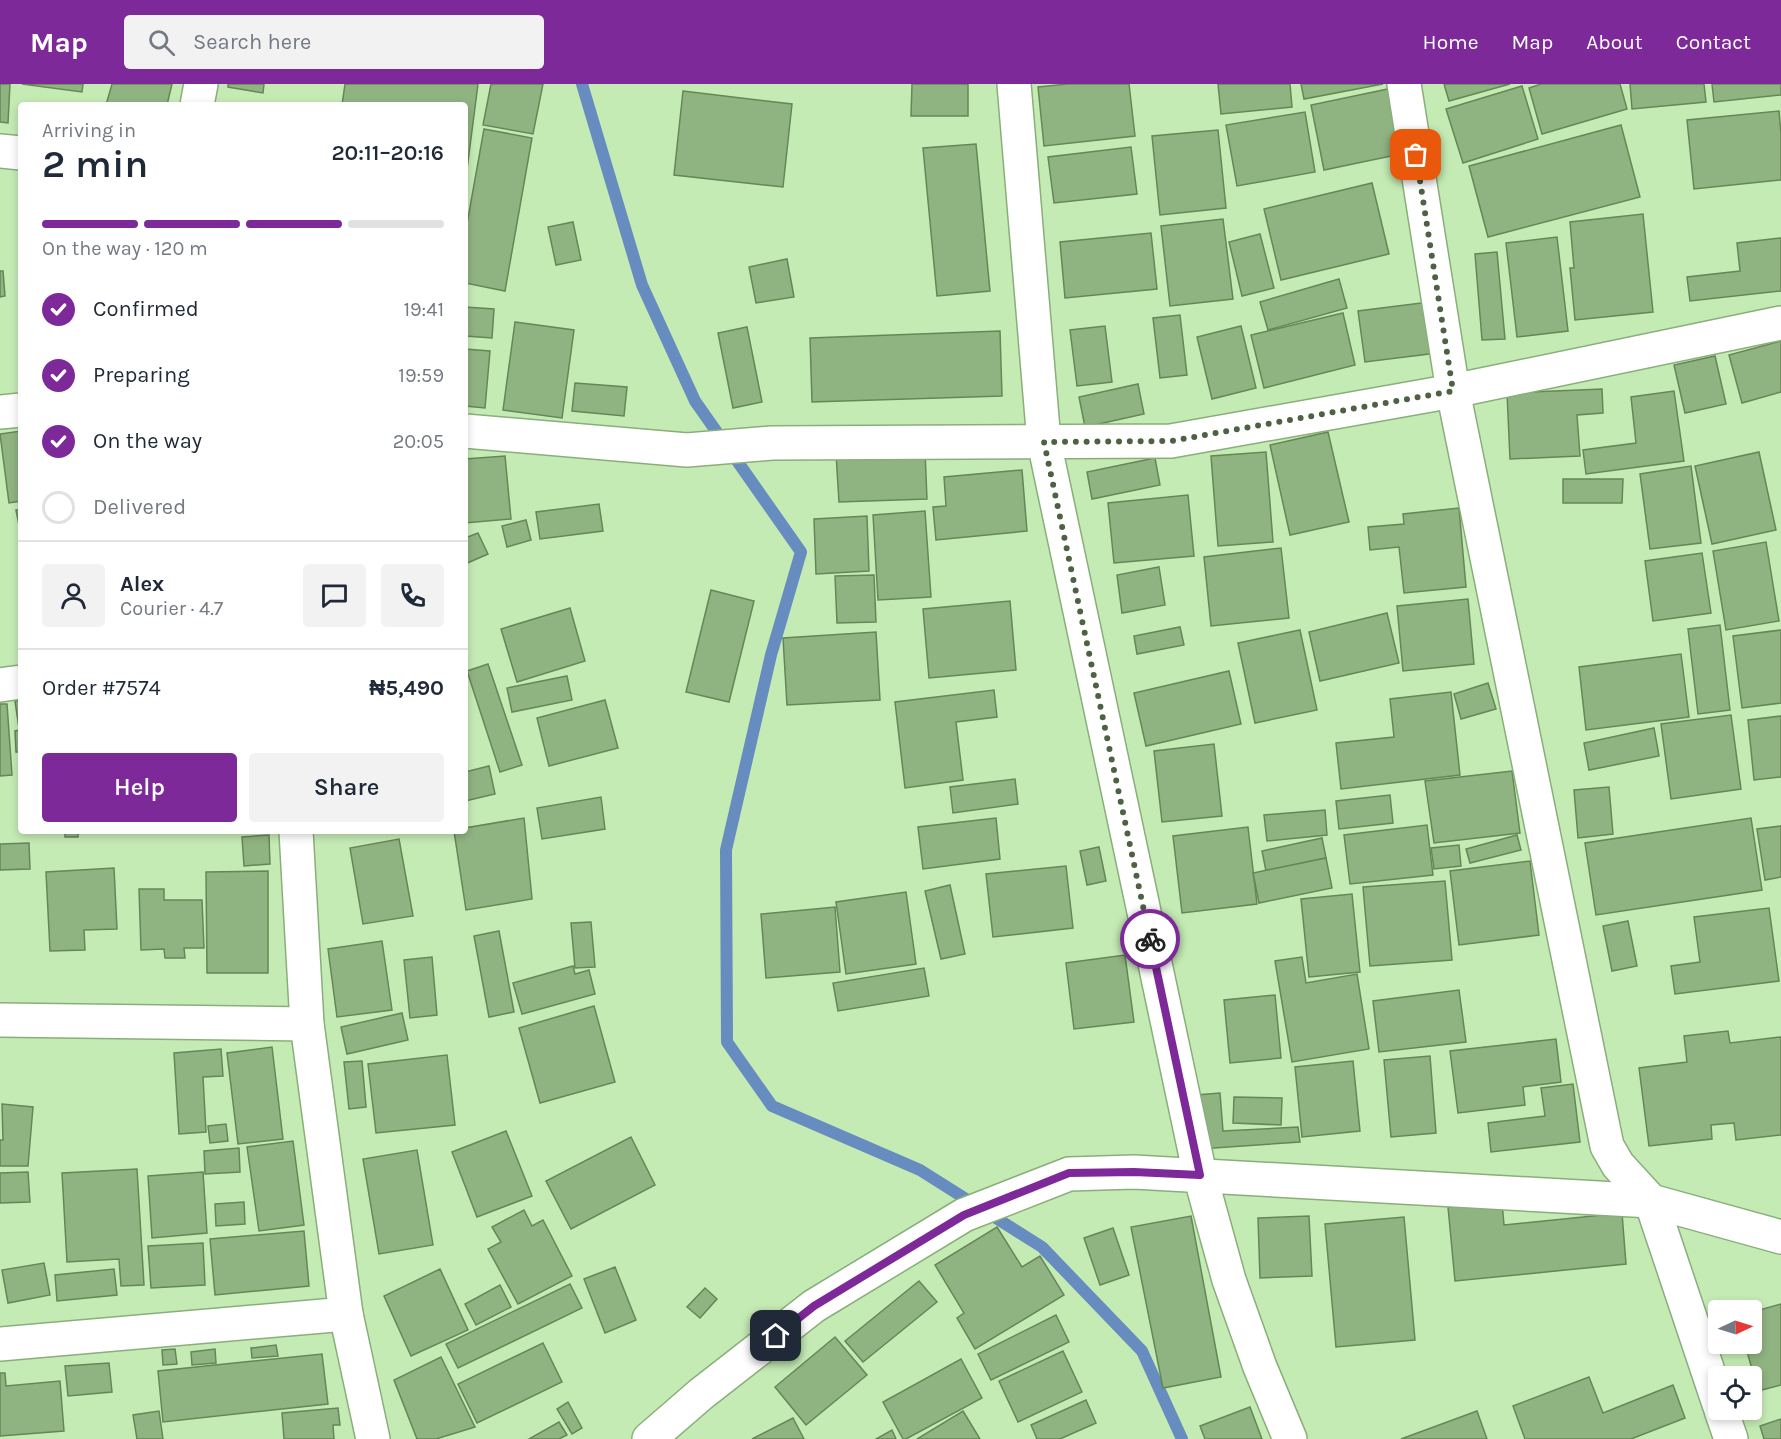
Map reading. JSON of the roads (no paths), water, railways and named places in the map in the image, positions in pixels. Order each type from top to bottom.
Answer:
[{"type":"street","points":[[198,102],[201,84]]},
{"type":"street","points":[[1014,84],[1044,442],[1200,1175],[1229,1280],[1260,1368],[1290,1439]]},
{"type":"street","points":[[1404,84],[1453,391],[1606,1146],[1618,1165],[1651,1201],[1708,1371]]},
{"type":"street","points":[[0,151],[18,153]]},
{"type":"street","points":[[468,431],[687,450],[772,443],[1171,441],[1453,391],[1781,323]]},
{"type":"street","points":[[0,412],[18,410]]},
{"type":"street","points":[[0,686],[18,683]]},
{"type":"street","points":[[296,834],[307,1024],[345,1314],[373,1439]]},
{"type":"street","points":[[0,1020],[307,1024]]},
{"type":"street","points":[[649,1439],[701,1394],[814,1306],[964,1215],[1069,1173],[1134,1172],[1200,1175],[1651,1201],[1781,1237]]},
{"type":"street","points":[[0,1344],[345,1314]]},
{"type":"street","points":[[1724,1420],[1731,1439]]},
{"type":"waterway","points":[[582,84],[642,285],[695,401],[801,552],[771,655],[726,850],[727,1042],[772,1106],[920,1170],[1042,1247],[1142,1351],[1182,1439]]}]
